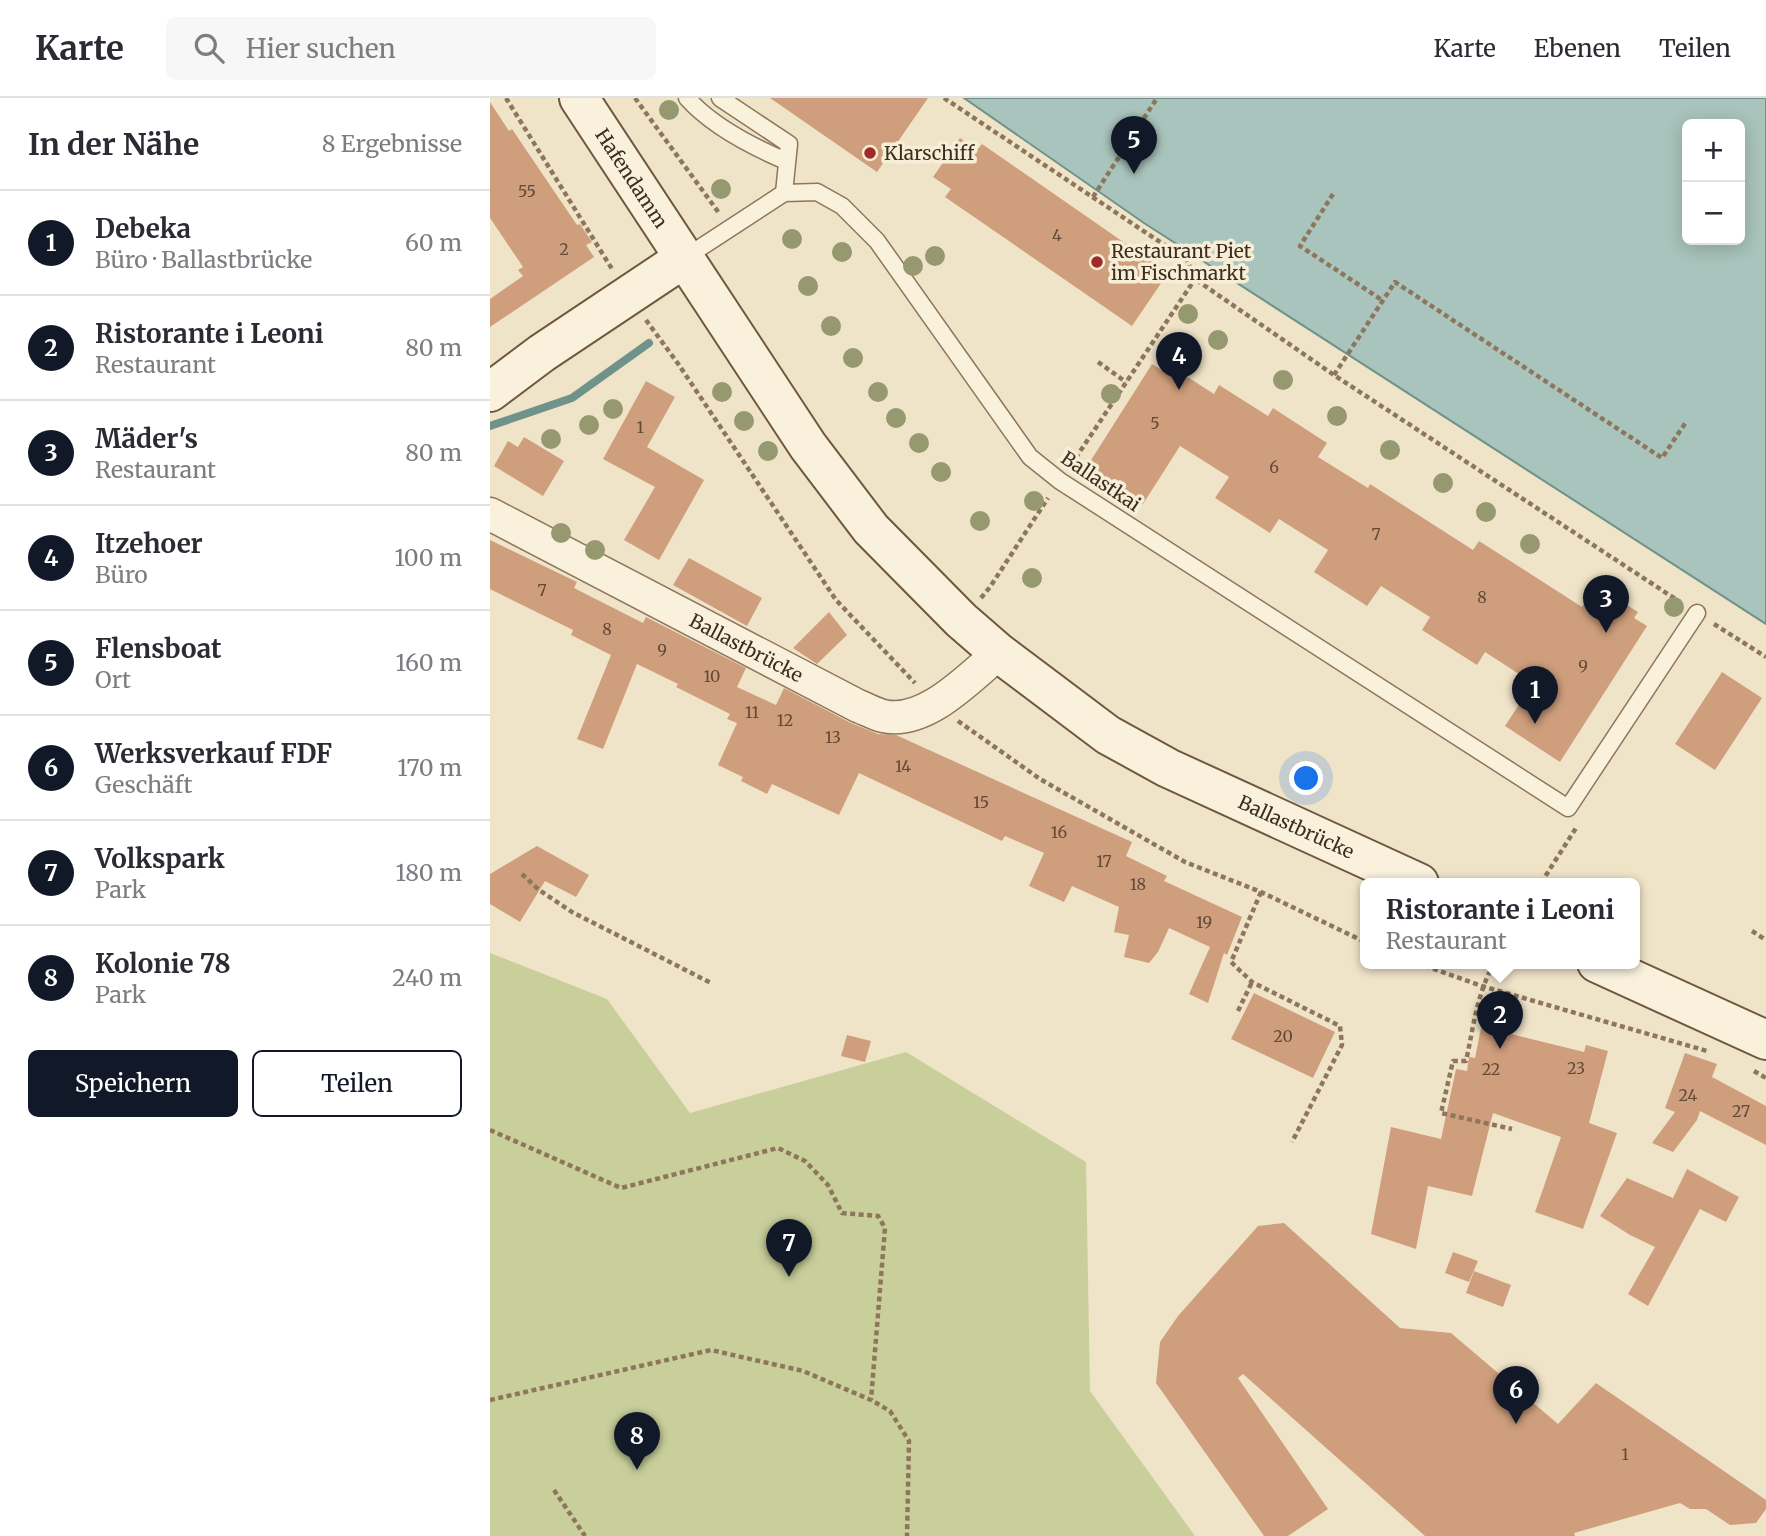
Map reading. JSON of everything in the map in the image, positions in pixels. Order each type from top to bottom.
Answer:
[{"type":"street","name":"Hafendamm","points":[[579,98],[683,259]]},
{"type":"street","points":[[490,392],[541,353],[683,259]]},
{"type":"street","name":"Ballastbrücke","points":[[683,259],[808,446],[871,529],[961,620],[999,653],[1108,735],[1168,768],[1408,878]]},
{"type":"street","name":"Ballastbrücke","points":[[490,514],[858,706],[884,716],[904,717],[936,705],[999,653]]},
{"type":"street","points":[[1608,969],[1754,1052]]},
{"type":"lane","points":[[687,98],[697,110],[758,149],[786,161]]},
{"type":"lane","points":[[683,259],[783,193],[789,144],[720,98]]},
{"type":"lane","name":"Ballastkai","points":[[783,193],[817,192],[842,206],[877,241],[1031,457],[1060,481],[1567,808],[1697,613]]},
{"type":"path","points":[[506,98],[628,296],[679,365],[836,600],[936,705],[1040,779],[1185,862],[1261,892],[1360,940]]},
{"type":"path","points":[[635,98],[730,229]]},
{"type":"path","points":[[944,98],[1187,260],[1195,279],[1334,375],[1766,657]]},
{"type":"path","points":[[1093,197],[1123,156],[1157,98]]},
{"type":"path","points":[[1333,194],[1300,246],[1382,300]]},
{"type":"path","points":[[961,620],[990,587],[1195,279]]},
{"type":"path","points":[[1334,375],[1395,282],[1662,458],[1686,422]]},
{"type":"path","points":[[1098,362],[1126,382]]},
{"type":"path","points":[[1544,878],[1582,818]]},
{"type":"path","points":[[522,874],[539,890],[572,912],[710,983]]},
{"type":"path","points":[[1261,892],[1231,962],[1252,982],[1340,1026],[1342,1045],[1292,1142]]},
{"type":"path","points":[[1752,931],[1766,940]]},
{"type":"path","points":[[1434,969],[1482,986],[1718,1055]]},
{"type":"path","points":[[1491,969],[1482,986],[1474,1014],[1466,1061],[1454,1061],[1441,1113],[1512,1129]]},
{"type":"path","points":[[1238,1011],[1252,982]]},
{"type":"path","points":[[1754,1052],[1766,1078]]},
{"type":"path","points":[[490,1130],[621,1188],[778,1148],[804,1161],[828,1185],[842,1213],[878,1216],[885,1228],[871,1400]]},
{"type":"path","points":[[490,1400],[711,1350],[803,1371],[890,1411],[909,1441],[907,1536]]},
{"type":"path","points":[[554,1490],[585,1536]]},
{"type":"green space","points":[[490,953],[607,999],[690,1113],[906,1052],[1086,1162],[1090,1391],[1195,1536],[490,1536]]},
{"type":"water","points":[[964,98],[1766,98],[1766,624],[1144,223]]},
{"type":"building","name":"Klarschiff","points":[[770,98],[928,98],[877,172]]},
{"type":"building","points":[[490,102],[509,131],[512,129],[577,225],[580,224],[592,242],[586,245],[594,257],[490,327],[490,299],[523,276],[518,270],[523,267],[490,218]]},
{"type":"building","points":[[960,138],[977,150],[982,144],[1168,273],[1132,326],[945,197],[951,189],[933,177]]},
{"type":"building","points":[[1152,364],[1168,374],[1172,367],[1214,394],[1219,385],[1268,416],[1273,408],[1327,443],[1318,457],[1368,488],[1370,484],[1473,550],[1479,541],[1582,607],[1592,591],[1607,600],[1611,595],[1638,612],[1634,618],[1647,626],[1560,762],[1505,726],[1533,683],[1485,652],[1477,665],[1422,630],[1430,617],[1381,586],[1367,606],[1314,572],[1328,550],[1279,519],[1270,533],[1215,498],[1229,477],[1180,446],[1143,504],[1086,468]]},
{"type":"building","points":[[646,381],[675,397],[647,447],[704,480],[659,560],[624,540],[655,487],[603,459]]},
{"type":"building","points":[[524,437],[564,461],[543,496],[494,466],[508,441],[518,447]]},
{"type":"building","points":[[490,540],[577,582],[574,588],[643,623],[646,617],[746,668],[737,687],[776,705],[784,688],[851,723],[878,734],[896,735],[1132,842],[1126,856],[1167,876],[1164,881],[1242,917],[1227,955],[1224,953],[1208,1003],[1189,994],[1210,947],[1169,928],[1158,952],[1149,963],[1124,957],[1129,935],[1114,932],[1119,907],[1072,886],[1064,902],[1029,886],[1044,853],[1005,836],[1002,841],[859,773],[839,815],[772,784],[767,794],[741,781],[743,777],[718,765],[737,723],[727,719],[730,714],[637,664],[603,749],[577,739],[611,655],[571,635],[573,630],[490,589]]},
{"type":"building","points":[[689,558],[762,598],[747,626],[673,585]]},
{"type":"building","points":[[829,612],[847,635],[817,664],[793,648]]},
{"type":"building","points":[[1722,672],[1762,698],[1715,770],[1675,744]]},
{"type":"building","points":[[537,846],[589,875],[576,897],[545,881],[520,922],[490,904],[490,874]]},
{"type":"building","points":[[1254,993],[1335,1032],[1313,1078],[1231,1039]]},
{"type":"building","points":[[1484,1025],[1584,1052],[1586,1045],[1608,1051],[1589,1123],[1617,1133],[1583,1229],[1535,1212],[1561,1137],[1493,1113],[1472,1196],[1428,1186],[1416,1249],[1371,1234],[1391,1127],[1441,1139],[1456,1069],[1467,1071],[1469,1057],[1475,1058],[1481,1028],[1484,1028]]},
{"type":"building","points":[[847,1035],[871,1041],[865,1062],[841,1056]]},
{"type":"building","points":[[1685,1053],[1717,1064],[1712,1077],[1766,1106],[1766,1145],[1700,1111],[1697,1120],[1673,1152],[1652,1143],[1675,1112],[1665,1108]]},
{"type":"building","points":[[1687,1169],[1739,1197],[1726,1222],[1700,1209],[1648,1306],[1628,1294],[1655,1247],[1600,1216],[1627,1178],[1673,1198]]},
{"type":"building","points":[[1284,1223],[1400,1328],[1451,1333],[1558,1424],[1596,1383],[1766,1500],[1766,1509],[1756,1523],[1730,1525],[1706,1509],[1690,1509],[1680,1503],[1574,1533],[1575,1536],[1425,1536],[1243,1374],[1238,1378],[1328,1509],[1288,1536],[1264,1536],[1156,1383],[1160,1342],[1178,1316],[1258,1226]]},
{"type":"building","points":[[1453,1252],[1478,1261],[1469,1282],[1445,1273]]},
{"type":"building","points":[[1474,1271],[1511,1285],[1503,1307],[1466,1293]]},
{"type":"waterway","points":[[490,426],[572,398],[649,343]]},
{"type":"place","name":"Klarschiff","points":[[870,153]]},
{"type":"place","name":"Flensboat","points":[[1134,174]]},
{"type":"place","name":"Restaurant Piet im Fischmarkt","points":[[1097,262]]},
{"type":"place","name":"Itzehoer","points":[[1179,390]]},
{"type":"place","name":"Mäder's","points":[[1606,633]]},
{"type":"place","name":"Debeka","points":[[1535,724]]},
{"type":"place","name":"Ristorante i Leoni","points":[[1500,1049]]},
{"type":"place","name":"Volkspark","points":[[789,1277]]},
{"type":"place","name":"Werksverkauf FDF","points":[[1516,1424]]},
{"type":"place","name":"Kolonie 78","points":[[637,1470]]}]
